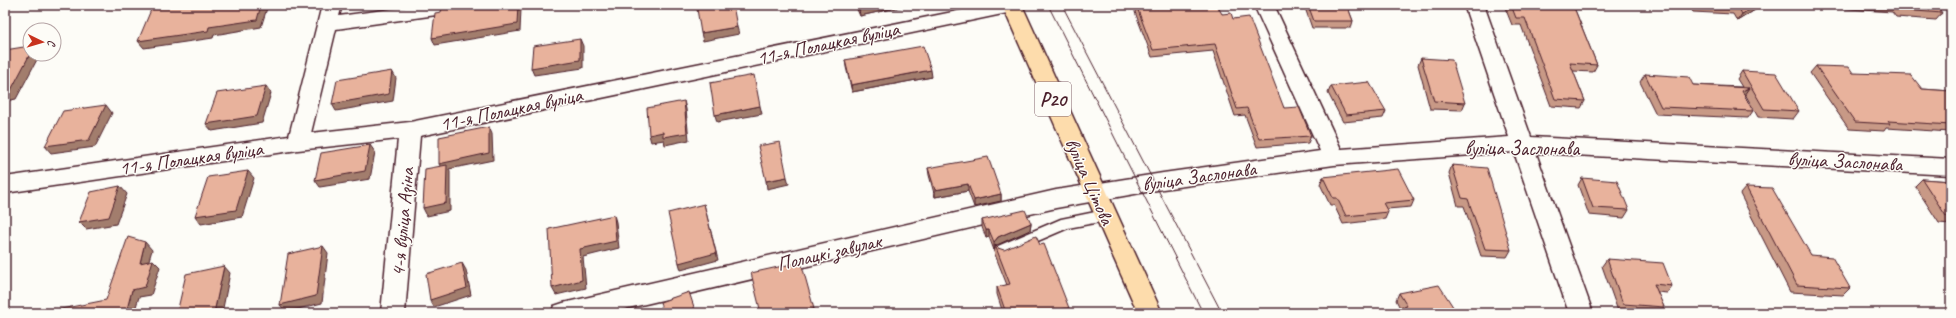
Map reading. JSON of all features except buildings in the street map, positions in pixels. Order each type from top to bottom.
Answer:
[{"type":"main road","name":"вуліца Цітова","points":[[1012,5],[1105,216],[1150,313]]},
{"type":"street","points":[[298,142],[329,14],[465,5]]},
{"type":"street","name":"11-я Полацкая вуліца","points":[[5,186],[298,142],[410,130],[1012,5]]},
{"type":"street","points":[[1264,5],[1334,157]]},
{"type":"street","points":[[1474,5],[1582,313]]},
{"type":"street","name":"4-я вуліца Азіна","points":[[393,313],[410,130]]},
{"type":"street","name":"вуліца Заслонава","points":[[1095,193],[1334,157],[1522,144],[1951,167]]},
{"type":"street","name":"Полацкі завулак","points":[[563,313],[1048,201],[1095,193]]},
{"type":"lane","points":[[1002,250],[1066,222],[1105,216]]},
{"type":"tram line","points":[[1048,5],[1203,313]]},
{"type":"tram line","points":[[1062,5],[1222,313]]}]
